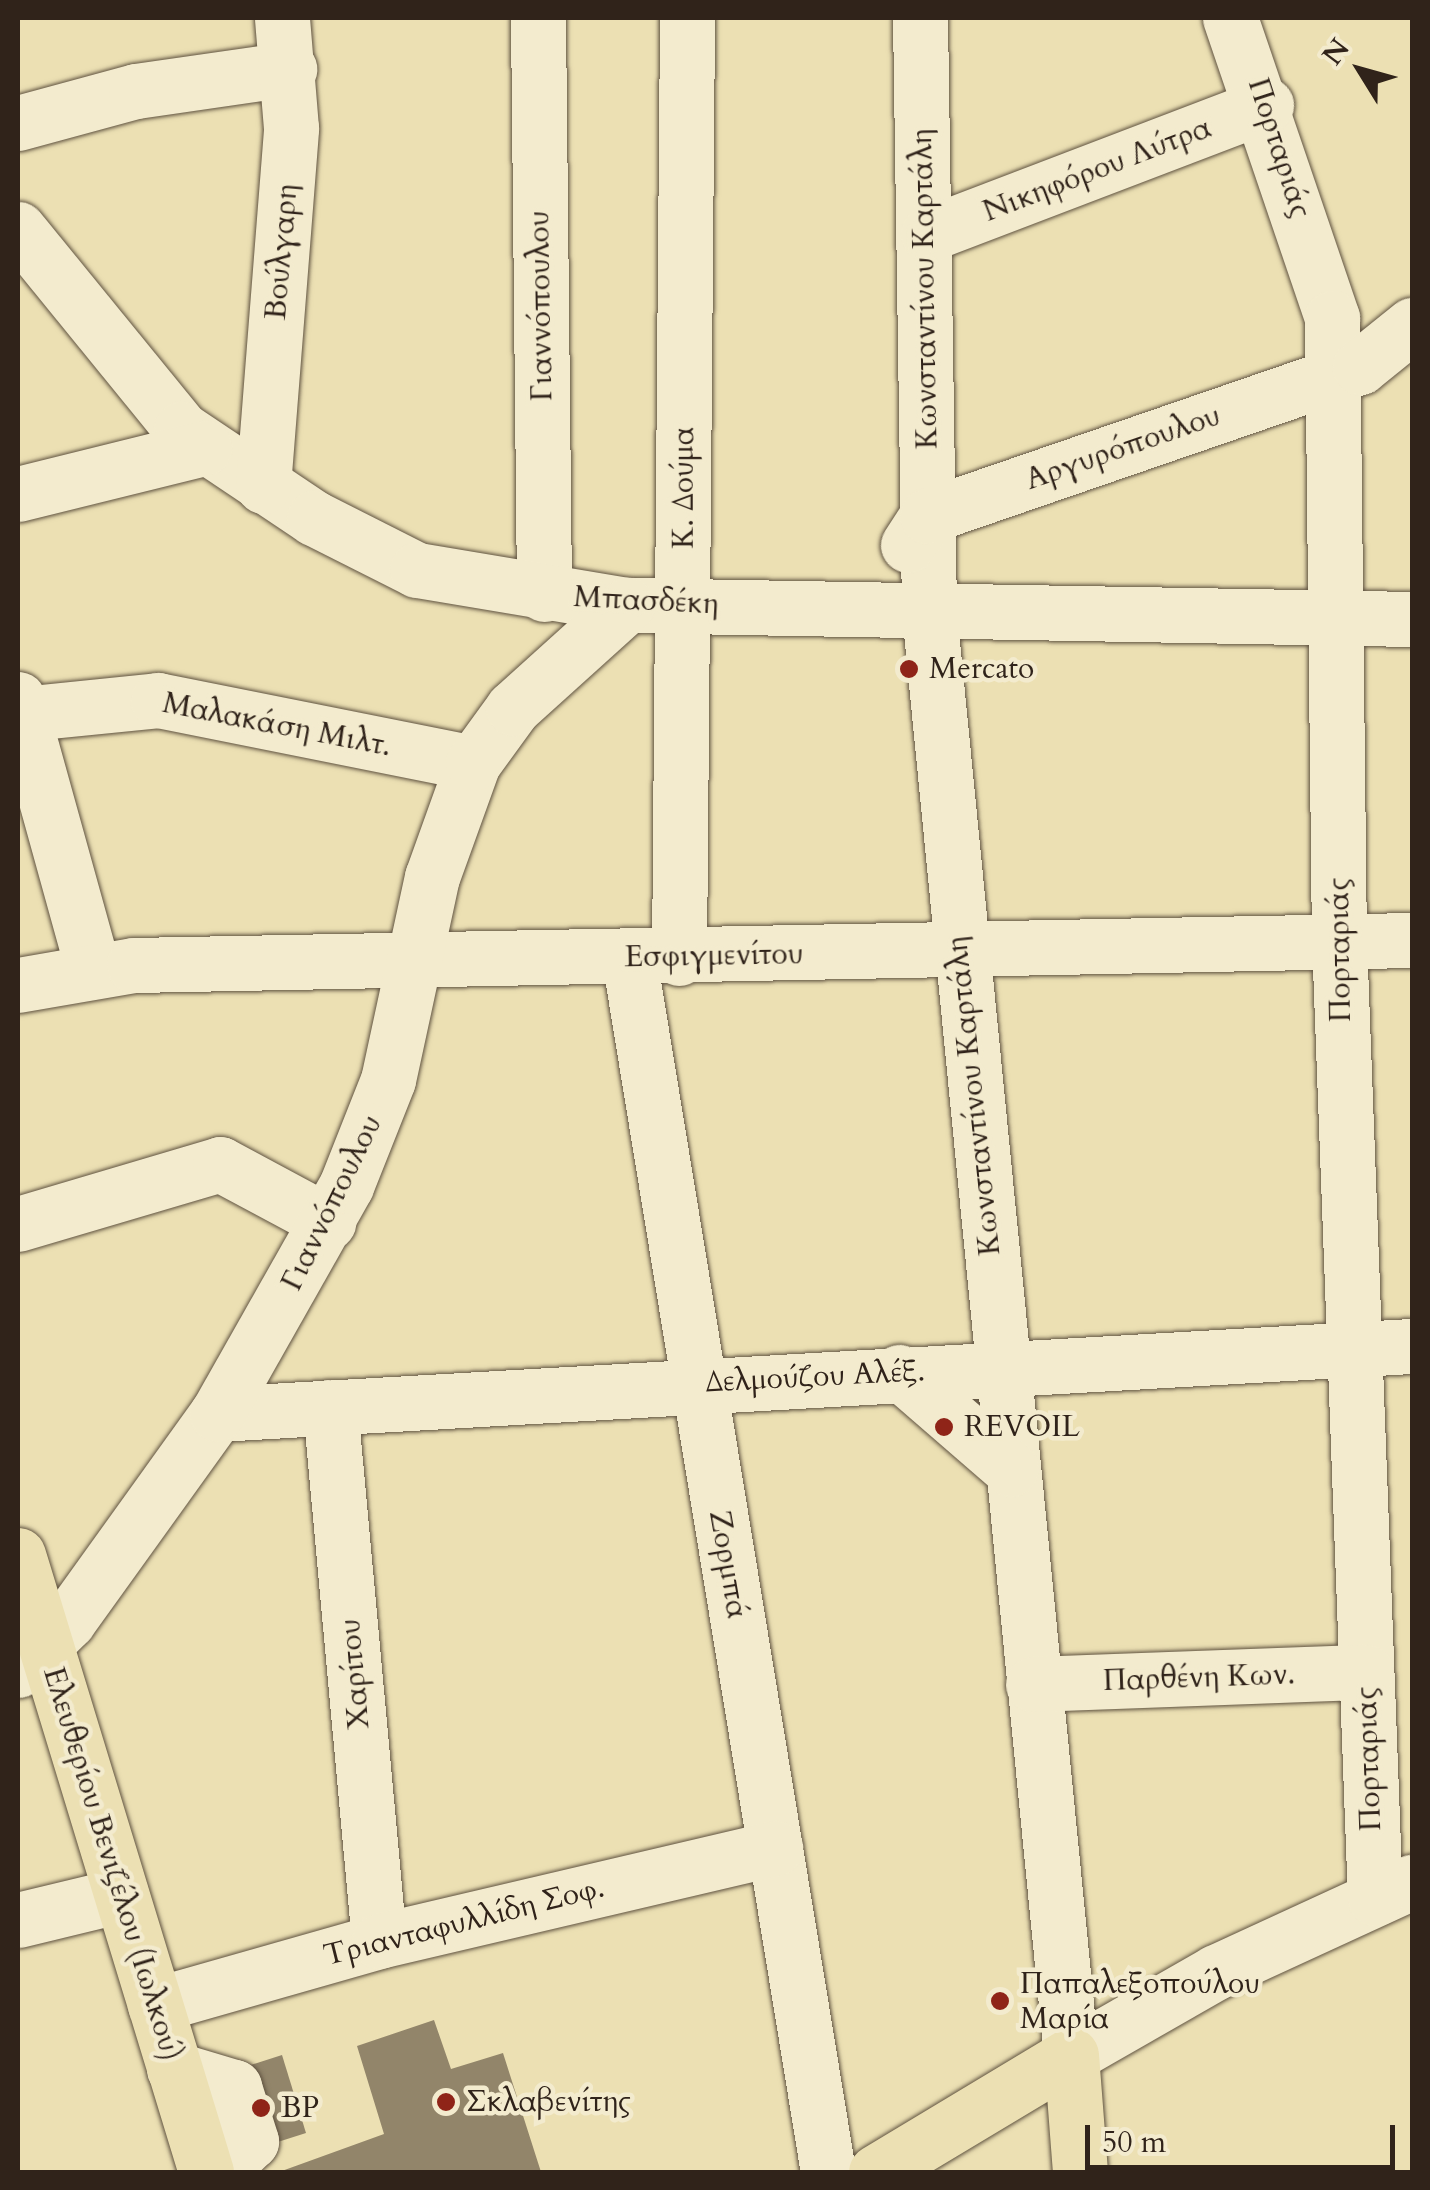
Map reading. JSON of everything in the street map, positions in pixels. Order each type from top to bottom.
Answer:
[{"type":"main road","name":"Ελευθερίου Βενιζέλου (Ιωλκού)","points":[[18,1555],[32,1659],[121,1895],[205,2170]]},
{"type":"main road","points":[[876,2172],[1071,2055]]},
{"type":"main road","name":"Κωνσταντίνου Καρτάλη","points":[[1071,2055],[1080,2172]]},
{"type":"street","name":"Γιαννόπουλου","points":[[538,18],[544,594]]},
{"type":"street","name":"Κ. Δούμα","points":[[654,958],[684,605],[687,18]]},
{"type":"street","name":"Κωνσταντίνου Καρτάλη","points":[[922,18],[928,234],[928,612],[1071,2055]]},
{"type":"street","name":"Πορταριάς","points":[[1230,18],[1266,105],[1327,295],[1335,375],[1339,940],[1352,1349],[1366,1672],[1394,1890]]},
{"type":"street","points":[[18,123],[136,91],[286,43]]},
{"type":"street","name":"Βούλγαρη","points":[[263,486],[286,43]]},
{"type":"street","name":"Νικηφόρου Λύτρα","points":[[928,234],[1266,105]]},
{"type":"street","name":"Μπασδέκη","points":[[25,253],[144,393],[204,448],[396,562],[544,594],[628,605],[1412,620]]},
{"type":"street","name":"Αργυρόπουλου","points":[[927,516],[1382,357],[1412,325]]},
{"type":"street","points":[[18,494],[204,448]]},
{"type":"street","points":[[865,610],[927,516]]},
{"type":"street","name":"Γιαννόπουλου","points":[[32,1659],[217,1414],[328,1222],[377,1114],[413,962],[473,763],[513,708],[628,605]]},
{"type":"street","name":"Μαλακάση Μιλτ.","points":[[19,707],[158,700],[473,763]]},
{"type":"street","points":[[19,707],[92,970]]},
{"type":"street","name":"Εσφιγμενίτου","points":[[18,985],[92,970],[1412,940]]},
{"type":"street","name":"Ζορμπά","points":[[654,958],[697,1384],[828,2172]]},
{"type":"street","points":[[18,1224],[220,1164],[328,1222]]},
{"type":"street","name":"Δελμούζου Αλέξ.","points":[[217,1414],[1001,1366],[1412,1346]]},
{"type":"street","points":[[899,1372],[1011,1469]]},
{"type":"street","name":"Χαρίτου","points":[[330,1407],[380,1940]]},
{"type":"street","name":"Παρθένη Κων.","points":[[1033,1684],[1366,1672]]},
{"type":"street","name":"Τριανταφυλλίδη Σοφ.","points":[[155,2005],[380,1940],[776,1848]]},
{"type":"street","points":[[1071,2055],[1216,1972],[1394,1890]]},
{"type":"street","points":[[18,1920],[121,1895]]},
{"type":"building","name":"Σκλαβενίτης","points":[[434,2020],[451,2069],[503,2053],[541,2172],[279,2172],[384,2134],[357,2046]]},
{"type":"building","points":[[282,2055],[306,2133],[259,2148],[235,2070]]},
{"type":"place","name":"Mercato","points":[[909,669]]},
{"type":"place","name":"REVOIL","points":[[944,1427]]},
{"type":"place","name":"Παπαλεξοπούλου Μαρία","points":[[1000,2001]]},
{"type":"place","name":"Σκλαβενίτης","points":[[446,2102]]},
{"type":"place","name":"BP","points":[[261,2108]]}]
